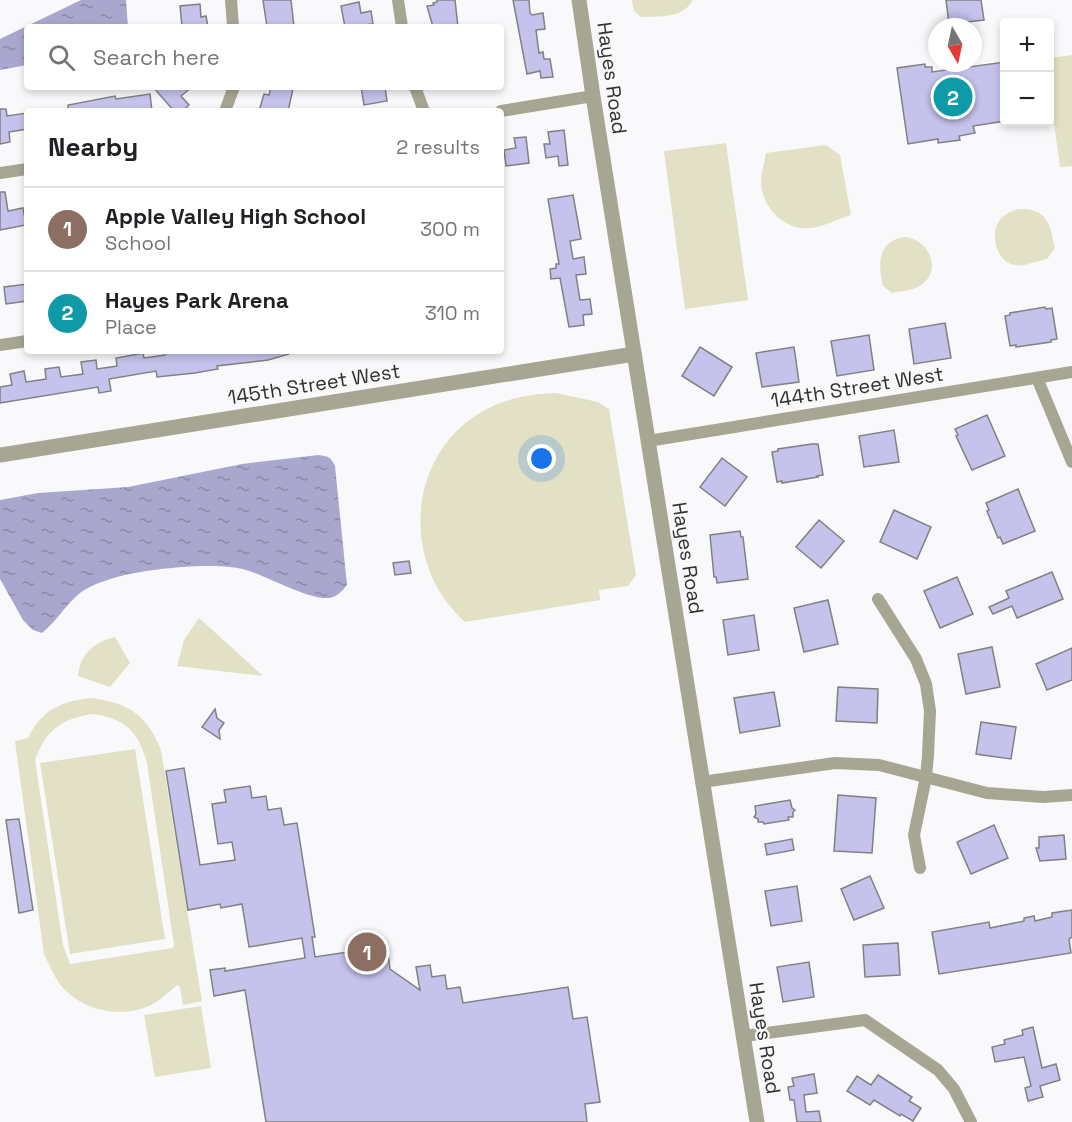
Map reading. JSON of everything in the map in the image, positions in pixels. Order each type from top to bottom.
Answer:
[{"type":"street","points":[[231,0],[233,24]]},
{"type":"street","points":[[398,0],[402,24]]},
{"type":"street","name":"Hayes Road","points":[[579,0],[757,1122]]},
{"type":"street","points":[[226,108],[233,90]]},
{"type":"street","points":[[416,90],[423,108]]},
{"type":"street","points":[[504,111],[593,96]]},
{"type":"street","points":[[0,173],[24,169]]},
{"type":"street","points":[[0,345],[24,341]]},
{"type":"street","name":"145th Street West","points":[[0,455],[634,354]]},
{"type":"street","name":"144th Street West","points":[[648,441],[1072,372]]},
{"type":"street","points":[[1037,378],[1072,462]]},
{"type":"street","points":[[878,599],[916,659],[926,684],[930,711],[926,777],[914,835],[920,868]]},
{"type":"street","points":[[702,782],[835,764],[879,765],[987,793],[1043,797],[1072,795]]},
{"type":"street","points":[[744,1036],[865,1020],[938,1070],[954,1089],[971,1122]]},
{"type":"shaded area","points":[[632,0],[693,0],[683,11],[677,13],[641,17],[634,11]]},
{"type":"shaded area","points":[[1072,55],[1072,166],[1060,167],[1054,123],[1054,57]]},
{"type":"shaded area","points":[[726,143],[748,300],[685,309],[664,151]]},
{"type":"shaded area","points":[[826,145],[840,155],[851,215],[810,228],[800,228],[783,221],[770,208],[762,190],[761,181],[766,153]]},
{"type":"shaded area","points":[[1019,209],[1036,211],[1049,225],[1055,248],[1047,259],[1026,265],[1014,265],[1008,263],[999,253],[995,240],[996,227],[1003,216]]},
{"type":"shaded area","points":[[906,237],[923,245],[928,252],[932,267],[930,275],[916,288],[892,293],[883,286],[880,262],[889,243]]},
{"type":"shaded area","points":[[556,393],[598,402],[609,409],[636,575],[628,586],[599,590],[600,600],[465,622],[443,598],[429,569],[422,539],[421,508],[428,478],[441,450],[462,426],[489,408],[522,397]]},
{"type":"shaded area","points":[[199,618],[262,676],[177,666],[184,640]]},
{"type":"shaded area","points":[[115,637],[130,663],[110,687],[78,676],[79,668],[89,650]]},
{"type":"shaded area","points":[[91,698],[116,703],[135,712],[149,727],[161,750],[202,1001],[183,1005],[180,987],[177,985],[158,1001],[139,1009],[127,1012],[101,1010],[89,1006],[67,992],[57,980],[44,954],[15,741],[28,738],[39,720],[54,709],[71,702]],"holes":[[[93,714],[104,716],[129,728],[135,735],[147,763],[174,945],[173,948],[70,964],[63,945],[35,760],[44,741],[56,727],[82,716]]]},
{"type":"shaded area","points":[[135,749],[165,939],[70,954],[40,763]]},
{"type":"shaded area","points":[[201,1006],[211,1068],[155,1077],[144,1015]]},
{"type":"water","points":[[81,0],[126,0],[128,24],[31,24]]},
{"type":"water","points":[[24,27],[24,66],[0,70],[0,39]]},
{"type":"water","points":[[318,455],[329,457],[335,466],[347,585],[329,598],[311,595],[233,567],[199,566],[161,569],[127,575],[88,588],[75,597],[42,633],[33,630],[23,620],[0,579],[0,500],[38,493],[128,487],[242,464]]},
{"type":"building","points":[[263,0],[291,0],[294,24],[267,24]]},
{"type":"building","points":[[437,0],[455,0],[458,24],[432,24],[427,6]]},
{"type":"building","points":[[513,0],[529,0],[532,15],[543,13],[545,29],[536,30],[539,53],[543,52],[544,59],[550,59],[553,77],[541,78],[540,71],[527,74]]},
{"type":"building","points":[[946,0],[981,0],[984,20],[982,18],[948,18]]},
{"type":"building","points":[[359,2],[361,13],[371,11],[373,24],[344,24],[341,6]]},
{"type":"building","points":[[200,4],[201,17],[206,16],[207,24],[182,24],[180,6]]},
{"type":"building","points":[[1000,63],[1000,122],[973,126],[975,133],[959,136],[960,140],[938,143],[938,139],[908,144],[897,68],[925,64],[928,72],[982,72],[982,65]]},
{"type":"building","points":[[156,90],[188,90],[181,96],[189,105],[186,108],[171,108]]},
{"type":"building","points":[[270,90],[293,90],[289,108],[260,108],[264,94],[269,95]]},
{"type":"building","points":[[362,90],[385,90],[387,101],[364,105]]},
{"type":"building","points":[[150,94],[152,108],[68,108],[68,105],[115,96],[116,99]]},
{"type":"building","points":[[0,109],[6,109],[7,116],[24,113],[24,130],[9,132],[10,142],[0,144]]},
{"type":"building","points":[[564,130],[568,165],[559,166],[558,156],[546,158],[544,144],[550,144],[548,132]]},
{"type":"building","points":[[526,137],[529,163],[506,166],[504,150],[516,148],[514,138]]},
{"type":"building","points":[[0,192],[5,192],[8,211],[23,208],[24,225],[0,230]]},
{"type":"building","points":[[573,195],[581,239],[570,241],[573,259],[584,257],[586,274],[576,275],[580,300],[590,299],[592,314],[583,315],[584,325],[569,327],[560,278],[551,279],[550,269],[556,268],[556,264],[559,264],[548,199]]},
{"type":"building","points":[[24,284],[24,301],[6,304],[4,287]]},
{"type":"building","points":[[1045,307],[1046,309],[1052,308],[1057,339],[1051,342],[1010,346],[1005,316],[1010,313]]},
{"type":"building","points":[[945,323],[951,358],[914,364],[909,329]]},
{"type":"building","points":[[869,335],[874,370],[837,376],[831,341]]},
{"type":"building","points":[[700,347],[732,367],[714,396],[682,376]]},
{"type":"building","points":[[794,347],[799,382],[762,387],[756,353]]},
{"type":"building","points":[[138,354],[143,354],[144,358],[165,355],[289,354],[268,360],[217,366],[218,369],[195,373],[157,377],[156,371],[109,379],[111,391],[99,393],[98,387],[0,403],[0,387],[12,385],[10,374],[24,371],[26,382],[46,379],[45,369],[59,367],[61,377],[83,374],[81,362],[96,360],[97,369],[117,366],[116,358]]},
{"type":"building","points":[[987,415],[1005,456],[972,470],[955,429]]},
{"type":"building","points":[[894,430],[899,462],[864,467],[859,436]]},
{"type":"building","points":[[818,444],[823,475],[777,482],[772,452]]},
{"type":"building","points":[[722,458],[747,477],[725,506],[700,487]]},
{"type":"building","points":[[1018,489],[1035,531],[1003,544],[1000,537],[998,538],[986,503]]},
{"type":"building","points":[[894,510],[931,527],[917,559],[880,542]]},
{"type":"building","points":[[819,520],[844,541],[821,568],[796,547]]},
{"type":"building","points":[[740,531],[743,537],[748,579],[717,583],[714,577],[710,535]]},
{"type":"building","points":[[409,561],[411,573],[395,575],[393,563]]},
{"type":"building","points":[[1052,572],[1063,599],[1017,618],[1012,606],[993,614],[989,607],[1009,598],[1006,591]]},
{"type":"building","points":[[957,577],[973,614],[940,628],[924,591]]},
{"type":"building","points":[[828,600],[838,644],[804,652],[794,608]]},
{"type":"building","points":[[754,615],[759,650],[728,655],[723,620]]},
{"type":"building","points":[[992,647],[1000,687],[966,694],[958,654]]},
{"type":"building","points":[[1072,648],[1072,680],[1047,690],[1036,664]]},
{"type":"building","points":[[838,687],[878,689],[877,723],[836,721]]},
{"type":"building","points":[[774,692],[780,726],[740,733],[734,698]]},
{"type":"building","points":[[215,709],[217,718],[224,723],[219,730],[220,739],[202,727]]},
{"type":"building","points":[[981,722],[1016,727],[1011,759],[976,754]]},
{"type":"building","points":[[184,768],[200,865],[235,860],[232,842],[218,844],[212,804],[226,802],[224,790],[250,786],[252,798],[266,796],[268,810],[281,808],[284,825],[297,823],[315,937],[312,937],[315,957],[387,946],[390,969],[420,990],[416,967],[430,965],[432,977],[445,975],[447,989],[460,987],[463,1003],[568,987],[573,1019],[587,1017],[600,1102],[585,1104],[587,1122],[266,1122],[245,990],[214,996],[210,970],[225,968],[225,971],[305,958],[302,938],[249,947],[242,904],[221,908],[220,904],[188,910],[166,771]]},
{"type":"building","points":[[838,795],[876,798],[872,853],[834,851]]},
{"type":"building","points":[[790,800],[795,810],[793,817],[788,817],[789,820],[764,824],[758,822],[758,819],[754,817],[755,806]]},
{"type":"building","points":[[19,819],[33,910],[19,913],[6,820]]},
{"type":"building","points":[[994,825],[1008,858],[971,874],[957,842]]},
{"type":"building","points":[[1064,835],[1066,859],[1040,861],[1036,848],[1039,848],[1039,837]]},
{"type":"building","points":[[792,839],[794,850],[767,855],[765,844]]},
{"type":"building","points":[[870,876],[884,908],[854,920],[841,889]]},
{"type":"building","points":[[797,886],[802,921],[771,926],[765,891]]},
{"type":"building","points":[[1072,910],[1072,937],[1069,939],[1071,953],[939,974],[932,932],[989,922],[990,928],[1024,921],[1024,918],[1034,916],[1035,921],[1052,917],[1052,913]]},
{"type":"building","points":[[898,943],[900,975],[865,977],[863,945]]},
{"type":"building","points":[[809,962],[814,997],[783,1002],[777,967]]},
{"type":"building","points":[[1033,1027],[1042,1068],[1056,1064],[1060,1080],[1040,1086],[1043,1097],[1028,1101],[1025,1088],[1031,1086],[1024,1057],[995,1062],[992,1047],[1005,1044],[1004,1040],[1023,1035],[1022,1030]]},
{"type":"building","points":[[814,1074],[817,1093],[804,1095],[806,1112],[819,1111],[821,1122],[797,1122],[794,1100],[790,1100],[788,1087],[794,1086],[792,1078]]},
{"type":"building","points":[[878,1075],[912,1097],[909,1101],[921,1108],[913,1121],[874,1100],[870,1105],[847,1091],[857,1076],[871,1085]]},
{"type":"place","name":"Hayes Park Arena","points":[[953,97]]},
{"type":"place","name":"Apple Valley High School","points":[[367,952]]}]
